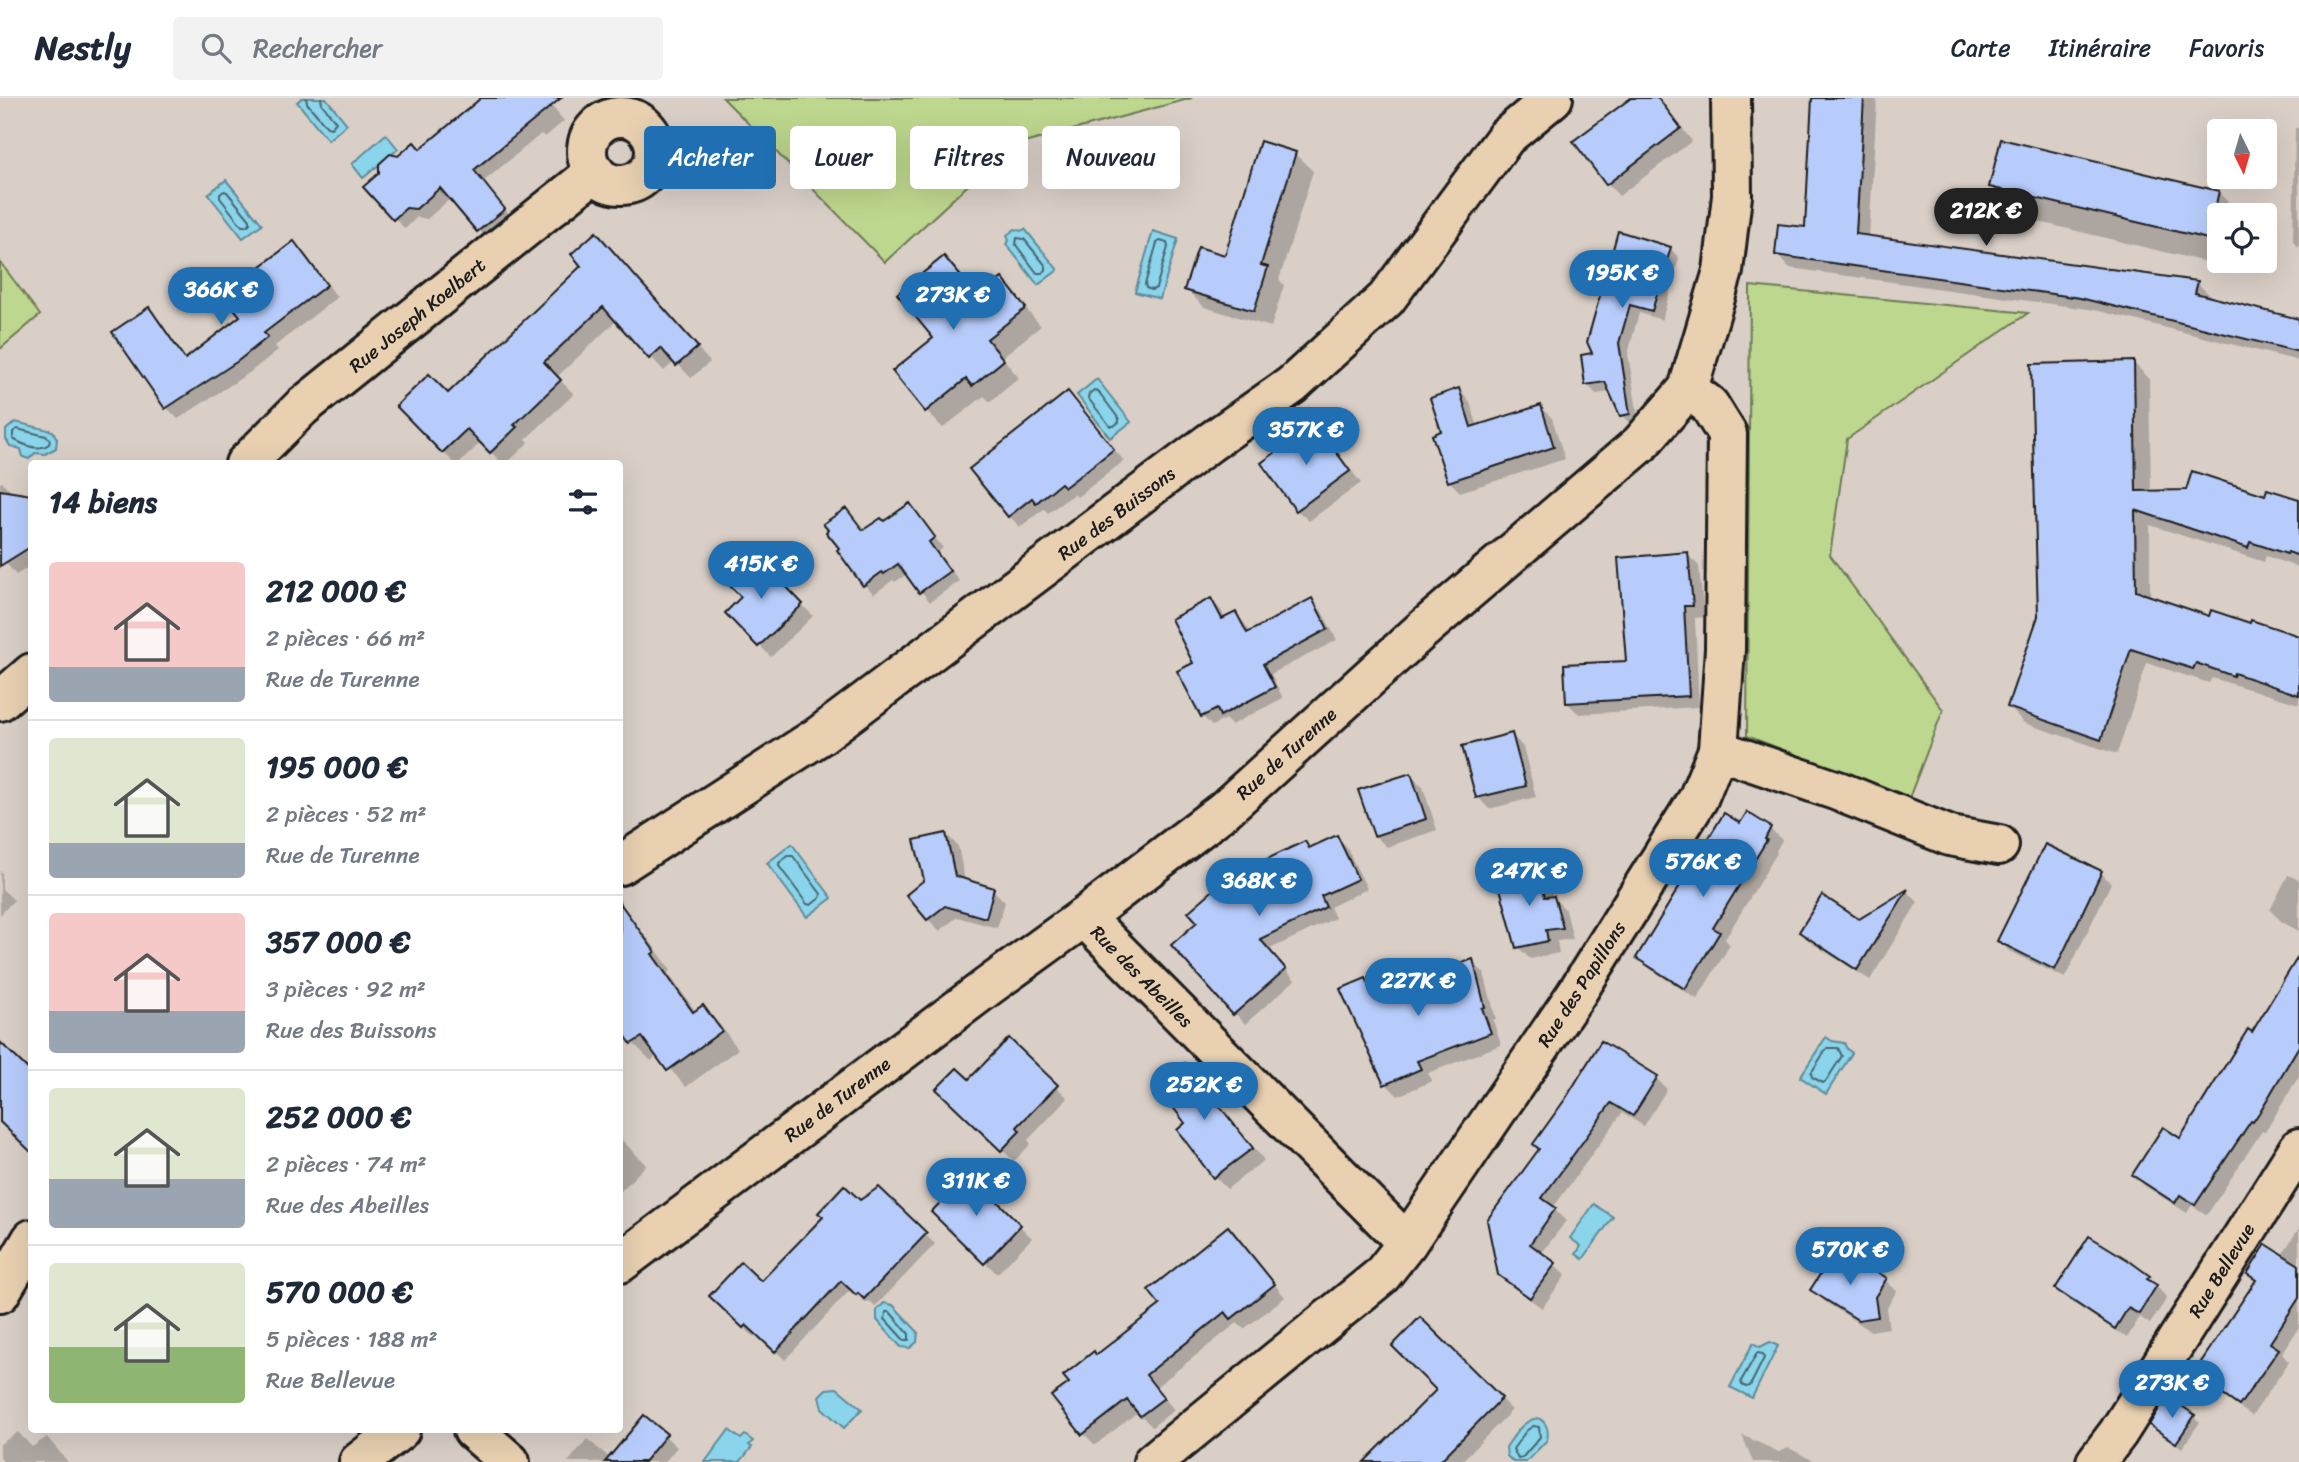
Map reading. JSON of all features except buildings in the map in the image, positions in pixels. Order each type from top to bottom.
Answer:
[{"type":"street","name":"Rue des Buissons","points":[[623,863],[819,736],[1209,443],[1292,385],[1386,299],[1506,137],[1553,98]]},
{"type":"street","name":"Rue de Turenne","points":[[623,1261],[1224,810],[1421,631],[1640,444],[1688,389],[1723,271],[1732,196],[1731,98]]},
{"type":"street","name":"Rue Joseph Koelbert","points":[[249,460],[302,407],[595,172]]},
{"type":"street","name":"Rue des Papillons","points":[[1153,1462],[1381,1276],[1407,1243],[1576,994],[1699,799],[1718,750],[1725,649],[1727,434],[1709,405],[1688,389]]},
{"type":"street","points":[[0,701],[28,676]]},
{"type":"street","points":[[1718,750],[1878,806],[1950,836],[2000,845]]},
{"type":"street","name":"Rue des Abeilles","points":[[1084,917],[1407,1243]]},
{"type":"street","name":"Rue Bellevue","points":[[2096,1462],[2118,1433],[2299,1148]]},
{"type":"street","points":[[0,1293],[28,1246]]},
{"type":"street","points":[[359,1462],[396,1433]]},
{"type":"street","points":[[476,1433],[510,1462]]},
{"type":"green space","points":[[723,98],[1192,98],[1087,126],[1042,126],[1042,138],[1028,142],[1028,126],[910,126],[910,189],[964,189],[885,262],[813,189],[896,189],[896,126],[790,126],[790,166],[776,152],[776,126],[751,126]]},
{"type":"green space","points":[[0,262],[40,315],[0,349]]},
{"type":"green space","points":[[1750,286],[2028,313],[1847,439],[1830,555],[1943,710],[1909,798],[1747,736]]},
{"type":"water","points":[[302,98],[326,98],[347,124],[328,140],[297,102]]},
{"type":"water","points":[[386,134],[398,149],[363,178],[352,164]]},
{"type":"water","points":[[226,180],[262,224],[243,238],[208,194]]},
{"type":"water","points":[[1015,229],[1025,229],[1058,270],[1038,285],[1006,244],[1009,241],[1007,235]]},
{"type":"water","points":[[1153,231],[1178,239],[1160,299],[1135,292]]},
{"type":"water","points":[[1097,379],[1131,422],[1110,438],[1077,395]]},
{"type":"water","points":[[15,422],[53,431],[57,439],[56,448],[45,454],[35,453],[29,459],[23,457],[21,449],[10,446],[6,439],[6,430]]},
{"type":"water","points":[[792,844],[832,898],[807,917],[767,863]]},
{"type":"water","points":[[1826,1037],[1844,1043],[1852,1053],[1826,1094],[1800,1077]]},
{"type":"water","points":[[1594,1204],[1613,1217],[1583,1259],[1576,1254],[1581,1246],[1570,1238]]},
{"type":"water","points":[[884,1303],[893,1305],[918,1332],[917,1342],[910,1348],[901,1347],[877,1320],[877,1310]]},
{"type":"water","points":[[1770,1342],[1778,1346],[1752,1398],[1730,1387],[1753,1343],[1760,1347]]},
{"type":"water","points":[[837,1388],[862,1409],[844,1428],[822,1408],[819,1396],[826,1389]]},
{"type":"water","points":[[1538,1418],[1547,1427],[1547,1440],[1526,1462],[1513,1462],[1507,1456],[1506,1447],[1523,1425]]},
{"type":"water","points":[[729,1430],[741,1439],[745,1435],[753,1441],[749,1445],[752,1447],[740,1462],[705,1462]]}]
